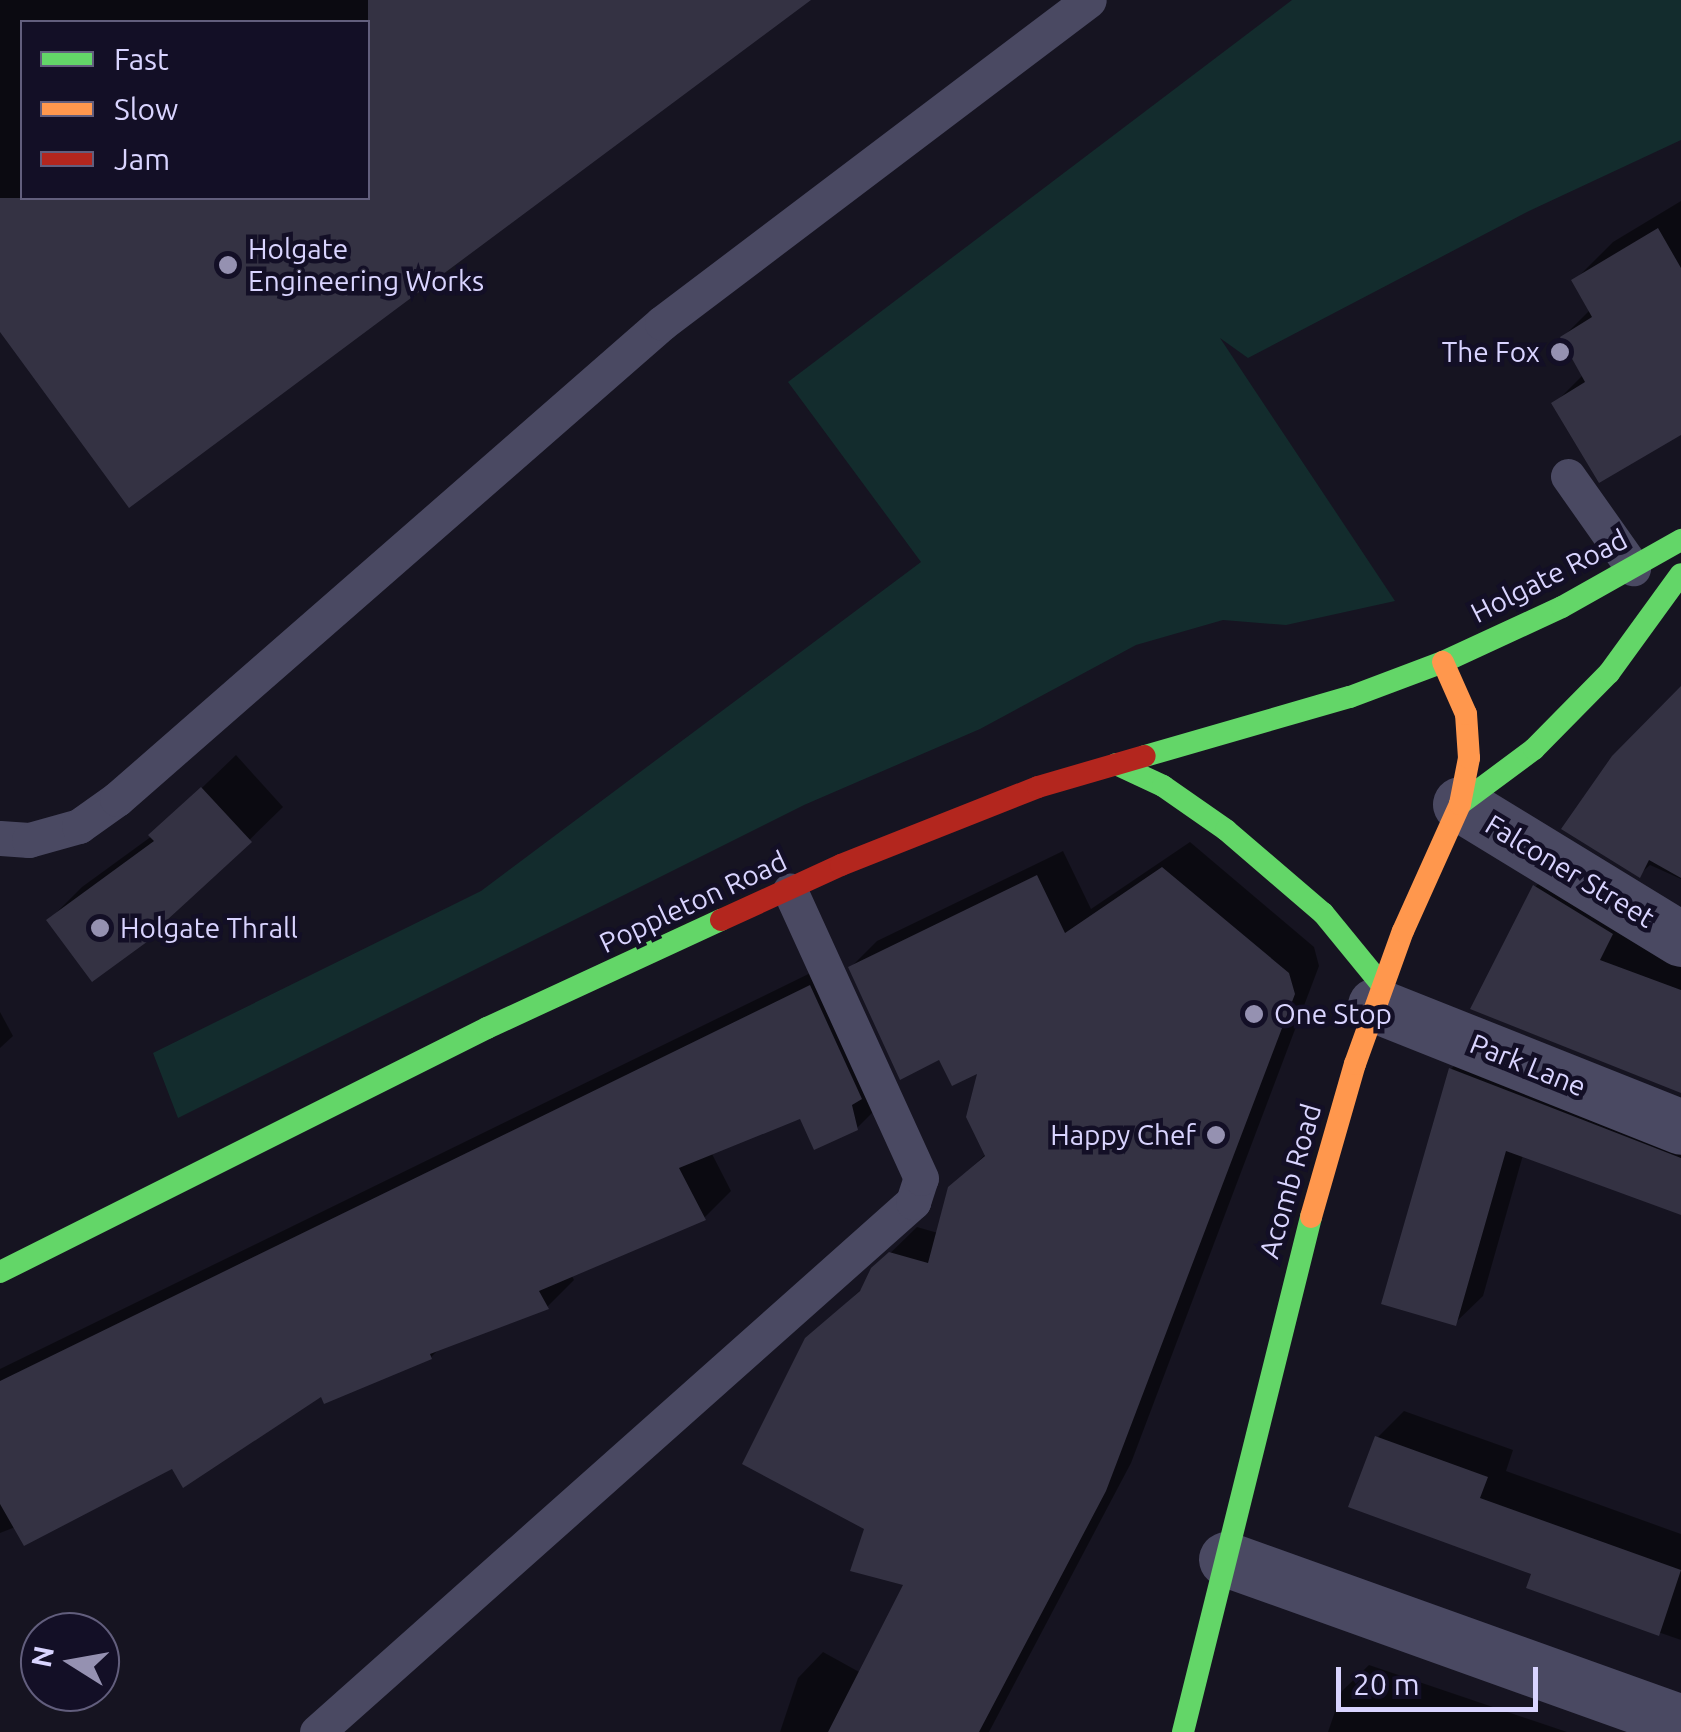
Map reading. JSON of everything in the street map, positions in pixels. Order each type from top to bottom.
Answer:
[{"type":"main road","name":"Holgate Road","points":[[1443,662],[1562,607],[1681,540]]},
{"type":"main road","points":[[1460,804],[1534,749],[1609,672],[1681,574]]},
{"type":"main road","name":"Poppleton Road","points":[[0,1272],[488,1028],[970,812],[1116,764],[1350,697],[1443,662]]},
{"type":"main road","name":"Acomb Road","points":[[1183,1732],[1298,1261],[1378,995],[1460,804],[1468,758],[1466,714],[1443,662]]},
{"type":"main road","points":[[1116,764],[1163,786],[1226,830],[1323,913],[1378,995]]},
{"type":"street","name":"Falconer Street","points":[[1460,804],[1681,939]]},
{"type":"street","name":"Park Lane","points":[[1378,995],[1681,1127]]},
{"type":"street","points":[[1226,1558],[1677,1720]]},
{"type":"lane","points":[[0,838],[29,840],[79,826],[118,799],[662,323],[1089,0]]},
{"type":"lane","points":[[1568,476],[1633,568]]},
{"type":"lane","points":[[317,1732],[913,1202],[921,1178],[790,890]]},
{"type":"green space","points":[[1292,0],[1681,0],[1681,140],[1529,211],[1248,358],[1220,338],[1395,601],[1286,625],[1223,620],[1136,645],[980,729],[804,805],[178,1118],[153,1053],[481,891],[921,562],[788,382]]},
{"type":"building","name":"Holgate Engineering Works","points":[[368,0],[811,0],[129,508],[0,332],[0,198],[370,200]]},
{"type":"building","points":[[1658,228],[1681,268],[1681,435],[1599,483],[1551,403],[1585,382],[1560,337],[1592,317],[1571,280]]},
{"type":"building","points":[[1681,686],[1681,878],[1649,860],[1640,878],[1561,829],[1612,756]]},
{"type":"building","points":[[201,787],[252,842],[153,933],[155,936],[92,982],[46,920],[154,841],[148,835]]},
{"type":"building","points":[[1162,867],[1289,973],[1295,994],[1106,1491],[979,1732],[828,1732],[903,1585],[850,1571],[864,1529],[742,1464],[805,1338],[860,1291],[871,1268],[889,1252],[928,1263],[948,1187],[985,1156],[966,1117],[977,1074],[952,1086],[939,1060],[900,1080],[848,967],[1037,875],[1065,933]]},
{"type":"building","points":[[1533,885],[1613,934],[1600,960],[1681,990],[1681,1093],[1470,1009]]},
{"type":"building","points":[[810,985],[862,1099],[852,1105],[858,1130],[814,1150],[800,1119],[679,1168],[706,1220],[539,1291],[549,1309],[430,1354],[432,1359],[324,1404],[321,1397],[183,1488],[172,1469],[24,1546],[0,1504],[0,1381]]},
{"type":"building","points":[[1449,1068],[1681,1158],[1681,1215],[1506,1151],[1456,1326],[1381,1304]]},
{"type":"building","points":[[1375,1436],[1488,1477],[1480,1498],[1681,1570],[1659,1636],[1526,1588],[1531,1574],[1348,1507]]},
{"type":"traffic: fast","points":[[1145,756],[1350,697],[1443,662],[1562,607],[1681,540]]},
{"type":"traffic: fast","points":[[1460,804],[1534,749],[1609,673],[1681,574]]},
{"type":"traffic: fast","points":[[1116,764],[1163,786],[1226,830],[1323,913],[1382,985]]},
{"type":"traffic: fast","points":[[0,1272],[487,1028],[721,920]]},
{"type":"traffic: fast","points":[[1183,1732],[1311,1217]]},
{"type":"traffic: slow","points":[[1311,1217],[1355,1064],[1403,931],[1460,804],[1469,758],[1466,714],[1443,662]]},
{"type":"traffic: jam","points":[[721,920],[841,865],[1038,787],[1145,756]]},
{"type":"place","name":"Holgate Engineering Works","points":[[228,265]]},
{"type":"place","name":"The Fox","points":[[1560,352]]},
{"type":"place","name":"Holgate Thrall","points":[[100,928]]},
{"type":"place","name":"One Stop","points":[[1254,1014]]},
{"type":"place","name":"Happy Chef","points":[[1216,1135]]}]
